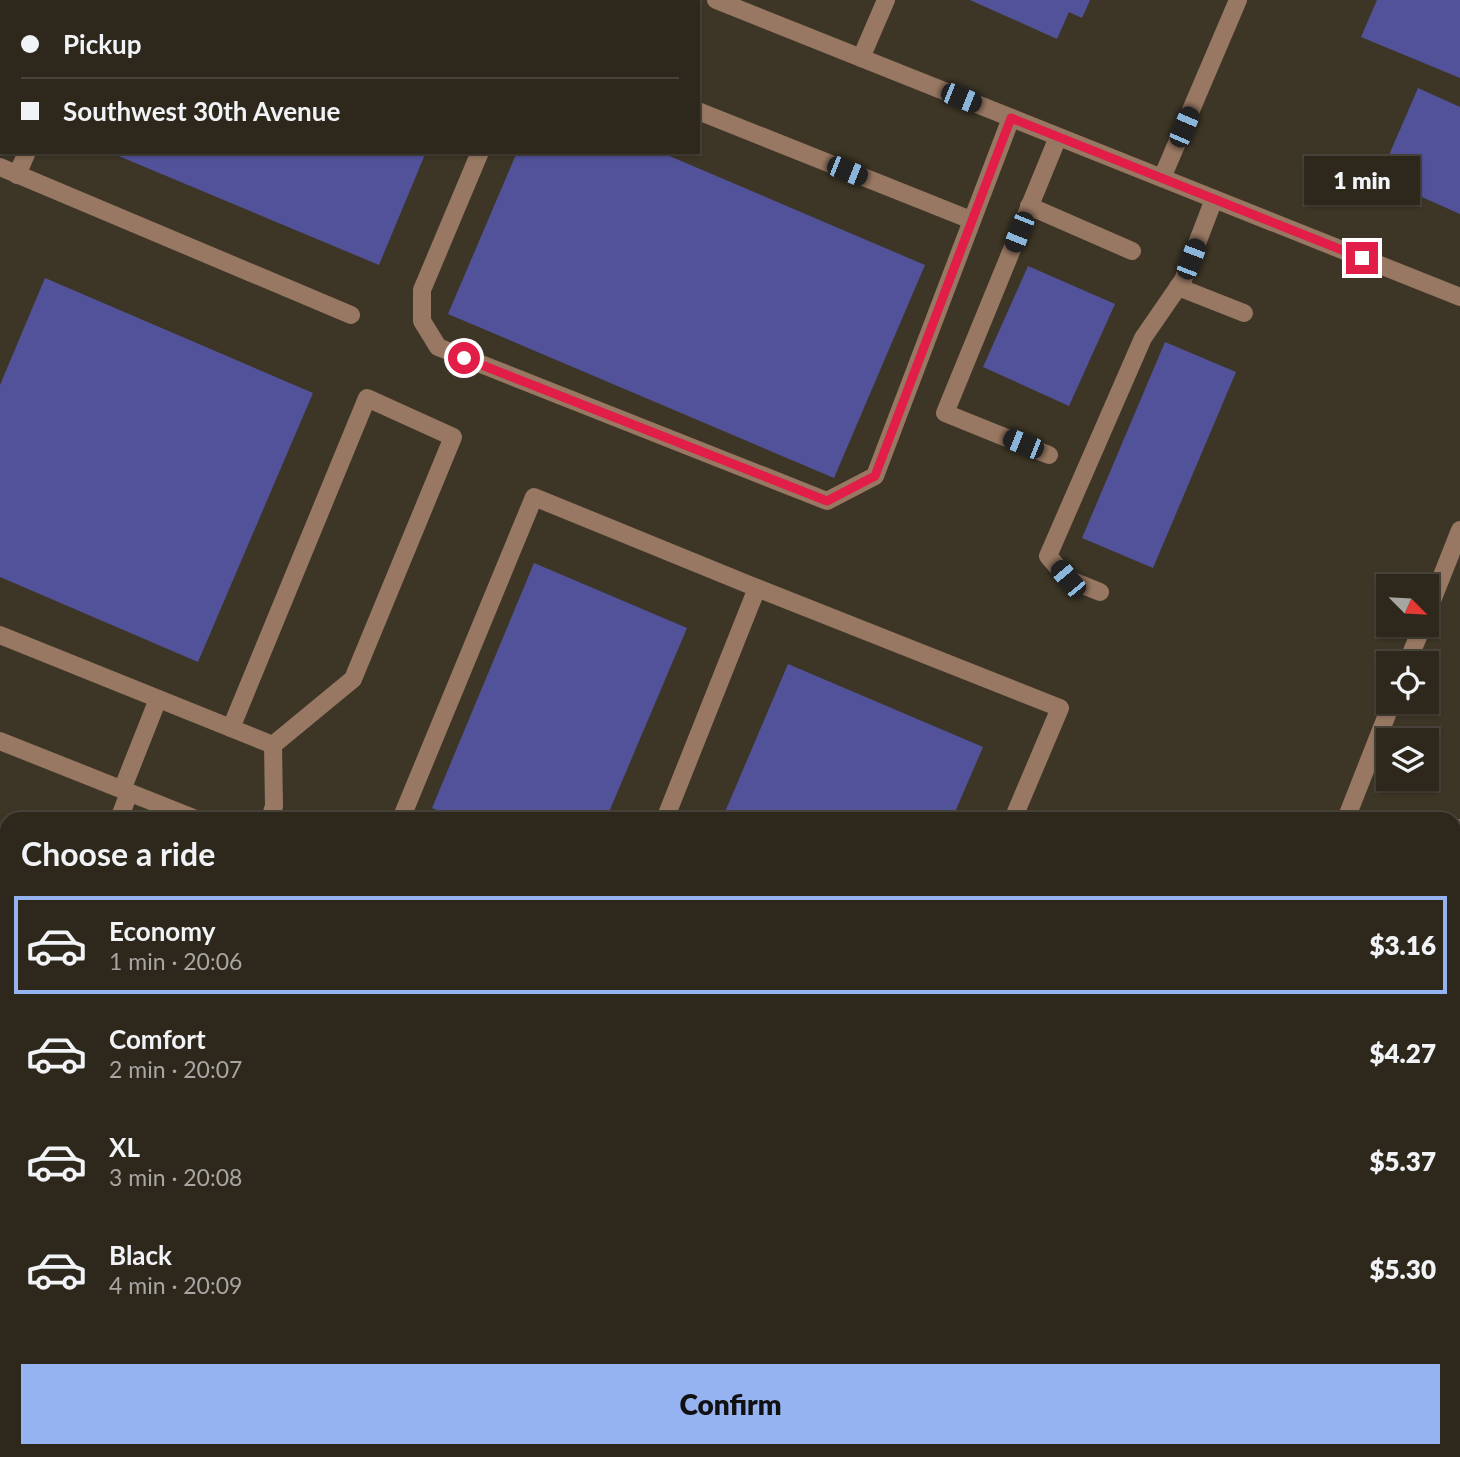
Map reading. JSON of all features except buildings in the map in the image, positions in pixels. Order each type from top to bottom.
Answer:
[{"type":"street","points":[[716,0],[741,5],[861,58],[1460,297]]},
{"type":"street","points":[[861,58],[887,0]]},
{"type":"street","points":[[1162,178],[1238,0]]},
{"type":"street","points":[[700,112],[971,220]]},
{"type":"street","points":[[479,154],[422,290],[422,321],[438,347],[827,501],[875,476],[1011,118]]},
{"type":"street","points":[[1049,455],[945,413],[1058,136]]},
{"type":"street","points":[[18,175],[26,154]]},
{"type":"street","points":[[0,167],[351,315]]},
{"type":"street","points":[[1100,592],[1068,579],[1048,556],[1143,338],[1183,280],[1214,199]]},
{"type":"street","points":[[1029,206],[1132,251]]},
{"type":"street","points":[[1178,287],[1244,313]]},
{"type":"street","points":[[231,728],[367,398],[453,436],[353,678],[273,745]]},
{"type":"street","points":[[404,812],[534,497],[1060,708],[1016,812]]},
{"type":"street","points":[[1439,583],[1460,530]]},
{"type":"street","points":[[668,812],[757,588]]},
{"type":"street","points":[[0,635],[273,745]]},
{"type":"street","points":[[121,812],[158,699]]},
{"type":"street","points":[[1349,812],[1387,714]]},
{"type":"street","points":[[0,741],[178,812]]},
{"type":"street","points":[[272,812],[273,745]]},
{"type":"route","points":[[464,358],[827,501],[875,476],[1011,118],[1362,258]]}]
